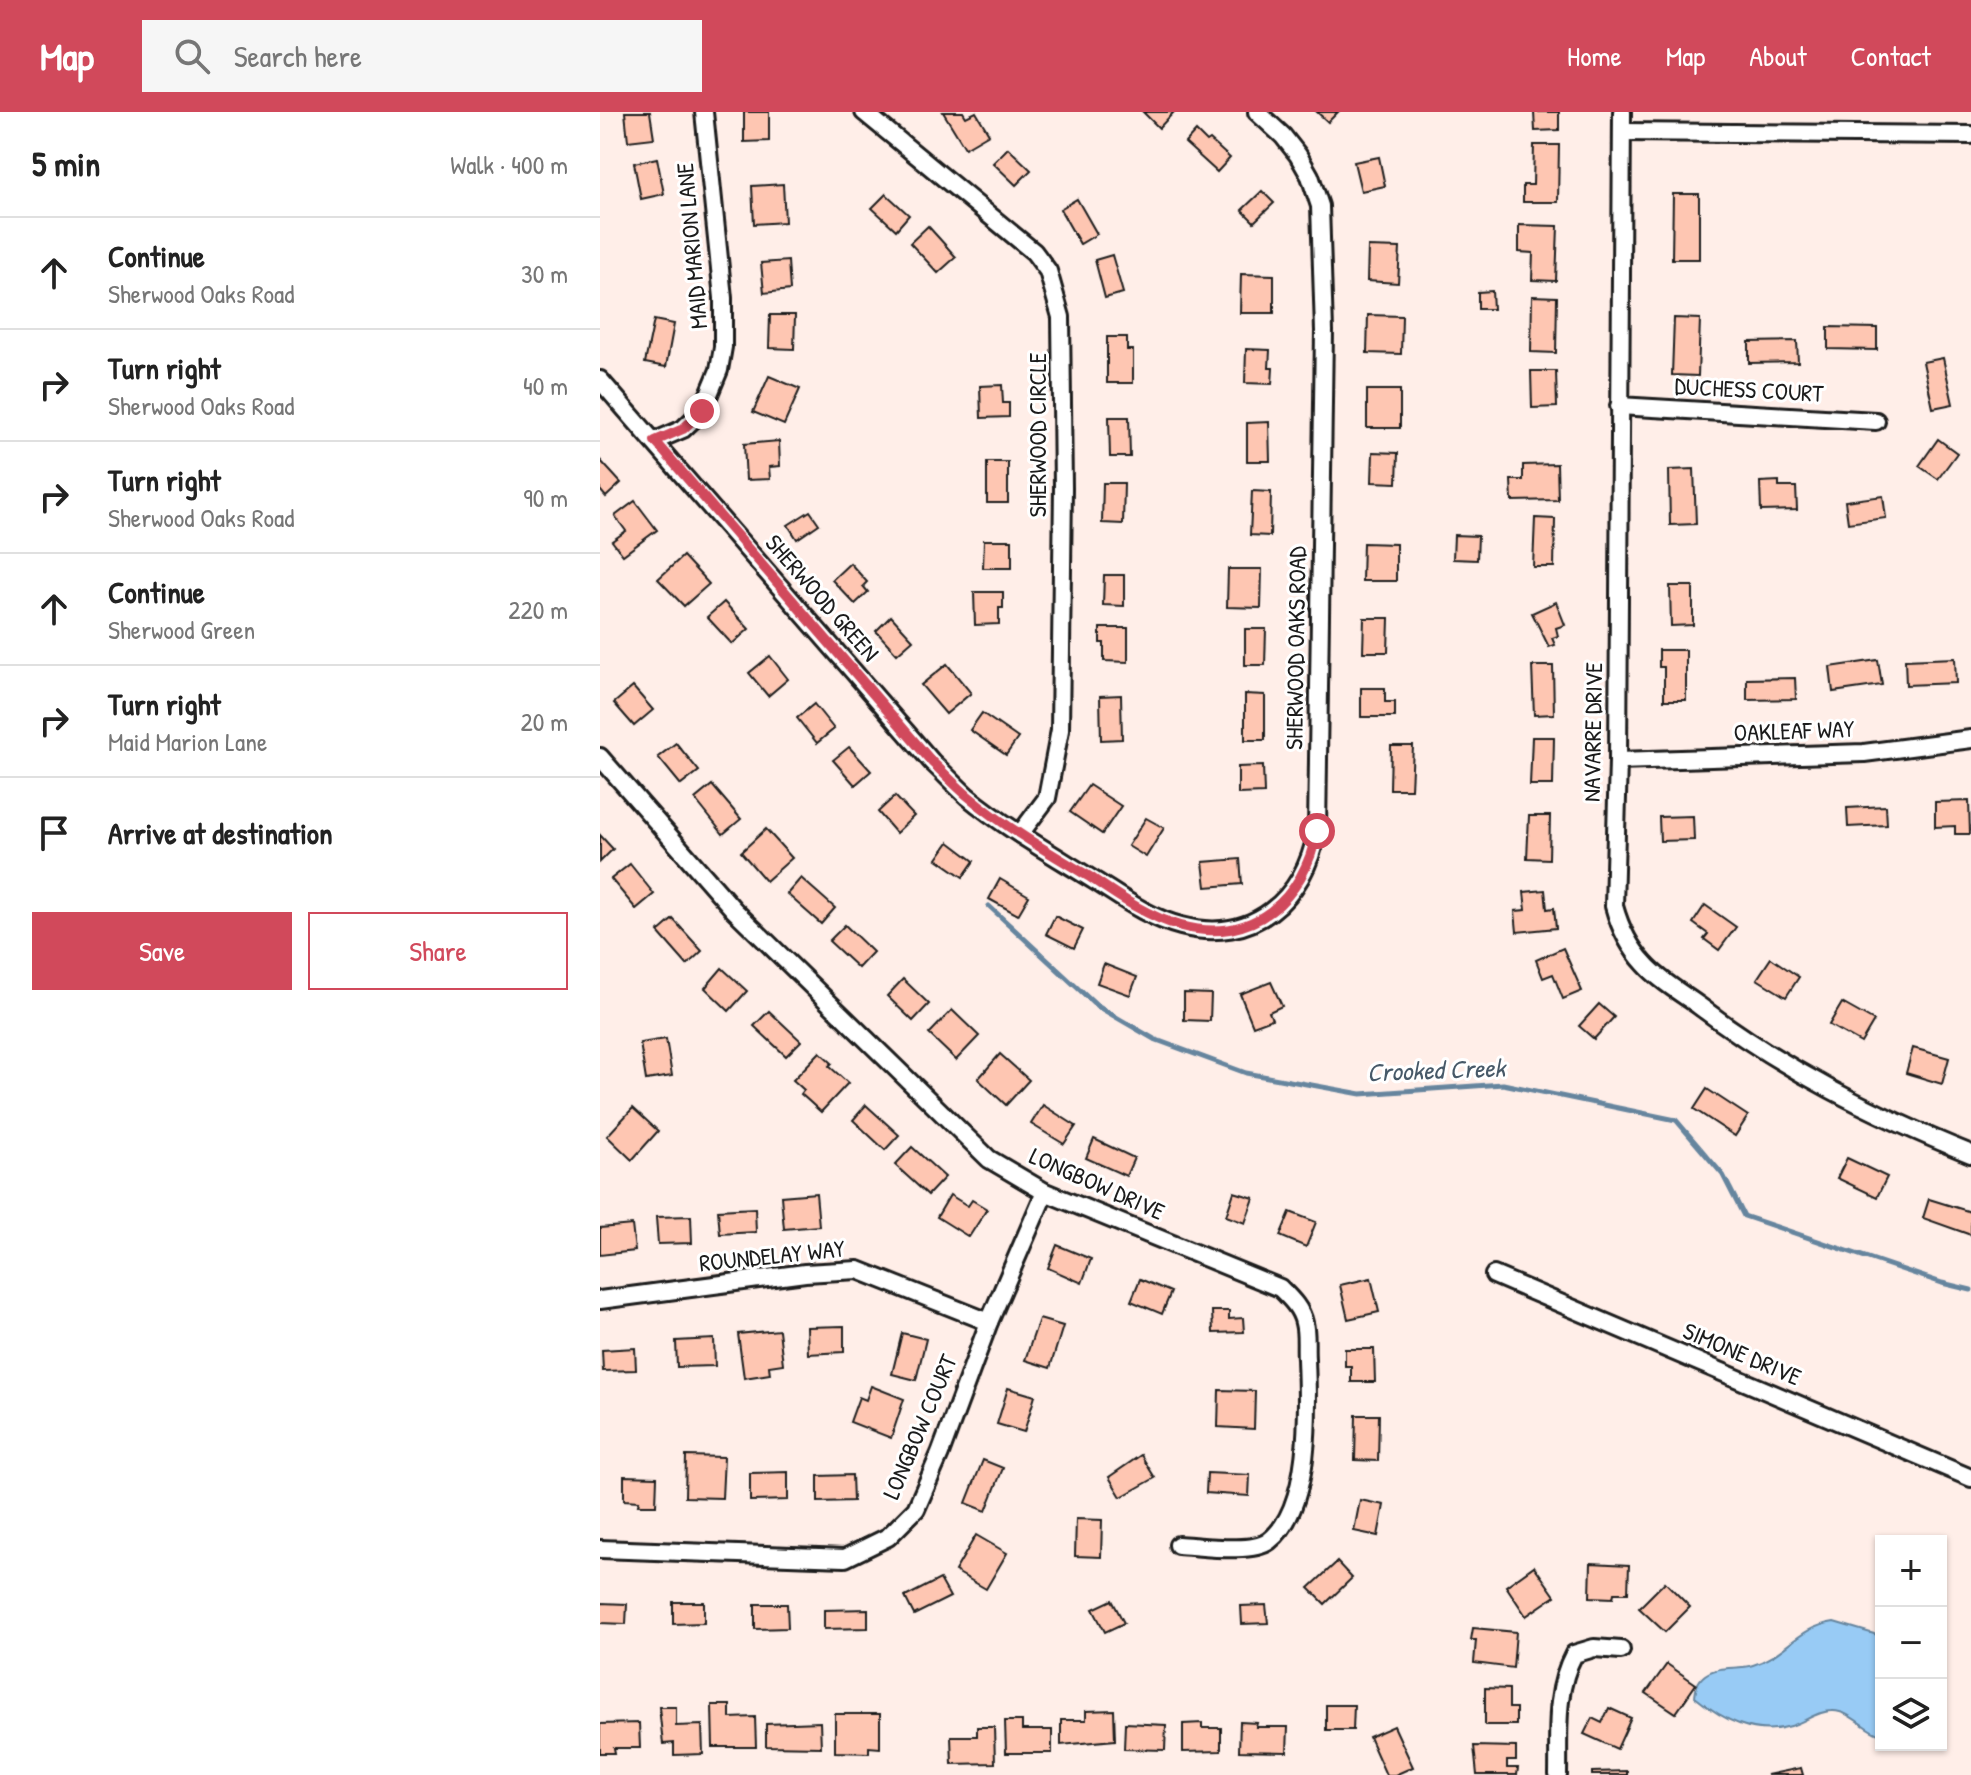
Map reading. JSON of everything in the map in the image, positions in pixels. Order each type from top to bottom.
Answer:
[{"type":"street","name":"MAID MARION LANE","points":[[655,441],[683,429],[702,411],[719,370],[723,347],[723,298],[704,112]]},
{"type":"street","name":"SHERWOOD CIRCLE","points":[[864,112],[1034,252],[1048,271],[1061,317],[1063,488],[1060,730],[1047,798],[1020,834]]},
{"type":"street","name":"SHERWOOD OAKS ROAD","points":[[1020,834],[1144,911],[1181,926],[1204,930],[1252,924],[1290,897],[1313,855],[1317,831],[1324,331],[1320,206],[1310,176],[1298,155],[1257,112]]},
{"type":"street","name":"NAVARRE DRIVE","points":[[1622,112],[1618,761],[1614,906],[1620,929],[1646,966],[1724,1025],[1825,1088],[1890,1121],[1971,1154]]},
{"type":"street","points":[[1622,132],[1971,135]]},
{"type":"street","name":"SHERWOOD GREEN","points":[[600,380],[932,762],[968,796],[1020,834]]},
{"type":"street","name":"DUCHESS COURT","points":[[1619,406],[1876,421]]},
{"type":"street","name":"OAKLEAF WAY","points":[[1618,761],[1864,753],[1971,739]]},
{"type":"street","name":"LONGBOW DRIVE","points":[[600,757],[734,910],[989,1159],[1045,1192],[1280,1288],[1295,1303],[1304,1322],[1308,1411],[1306,1446],[1294,1500],[1284,1524],[1268,1542],[1249,1548],[1178,1545]]},
{"type":"street","name":"LONGBOW COURT","points":[[600,1549],[845,1558],[888,1537],[916,1509],[989,1322],[1045,1192]]},
{"type":"street","name":"ROUNDELAY WAY","points":[[600,1300],[805,1273],[858,1270],[989,1322]]},
{"type":"street","name":"SIMONE DRIVE","points":[[1494,1275],[1971,1478]]},
{"type":"street","points":[[1558,1775],[1559,1702],[1565,1670],[1574,1654],[1594,1648],[1621,1650]]},
{"type":"water","points":[[1834,1622],[1875,1634],[1875,1732],[1845,1714],[1832,1711],[1777,1729],[1752,1728],[1728,1719],[1695,1697],[1702,1677],[1710,1672],[1764,1661],[1821,1625]]},
{"type":"building","points":[[625,112],[650,112],[654,138],[628,141]]},
{"type":"building","points":[[744,112],[769,112],[769,141],[744,142]]},
{"type":"building","points":[[943,112],[963,112],[966,117],[976,112],[989,134],[965,148]]},
{"type":"building","points":[[1143,112],[1174,112],[1159,128]]},
{"type":"building","points":[[1317,112],[1338,112],[1328,122]]},
{"type":"building","points":[[1534,112],[1559,112],[1559,130],[1535,131]]},
{"type":"building","points":[[1196,131],[1230,158],[1217,172],[1185,143]]},
{"type":"building","points":[[1534,145],[1559,145],[1558,202],[1523,202],[1523,185],[1533,185]]},
{"type":"building","points":[[1008,148],[1031,170],[1016,185],[993,163]]},
{"type":"building","points":[[1379,157],[1385,186],[1361,191],[1354,162]]},
{"type":"building","points":[[657,158],[664,194],[641,199],[634,163]]},
{"type":"building","points":[[783,184],[785,222],[754,224],[752,186]]},
{"type":"building","points":[[1262,191],[1274,203],[1254,222],[1242,210]]},
{"type":"building","points":[[886,194],[909,215],[896,230],[872,208]]},
{"type":"building","points":[[1673,194],[1699,194],[1699,259],[1672,259]]},
{"type":"building","points":[[1077,199],[1097,234],[1080,244],[1060,209]]},
{"type":"building","points":[[1519,225],[1558,226],[1556,281],[1532,280],[1533,253],[1519,252]]},
{"type":"building","points":[[928,226],[956,257],[938,273],[910,243]]},
{"type":"building","points":[[1368,247],[1400,248],[1398,283],[1367,281]]},
{"type":"building","points":[[1112,255],[1123,293],[1105,298],[1095,260]]},
{"type":"building","points":[[788,261],[790,290],[764,293],[761,263]]},
{"type":"building","points":[[1241,274],[1274,275],[1274,313],[1240,313]]},
{"type":"building","points":[[1492,291],[1493,309],[1478,309],[1478,292]]},
{"type":"building","points":[[1532,296],[1557,297],[1556,353],[1531,352]]},
{"type":"building","points":[[770,315],[795,315],[794,349],[769,348]]},
{"type":"building","points":[[1368,315],[1402,316],[1401,354],[1367,353]]},
{"type":"building","points":[[1674,318],[1700,319],[1698,376],[1672,375]]},
{"type":"building","points":[[654,320],[674,324],[666,367],[645,363]]},
{"type":"building","points":[[1828,327],[1877,328],[1877,350],[1828,349]]},
{"type":"building","points":[[1107,337],[1127,337],[1127,350],[1133,350],[1133,383],[1107,383]]},
{"type":"building","points":[[1797,341],[1798,362],[1749,363],[1749,342]]},
{"type":"building","points":[[1246,349],[1270,350],[1272,384],[1245,383]]},
{"type":"building","points":[[1943,358],[1953,404],[1933,408],[1923,362]]},
{"type":"building","points":[[1531,371],[1556,371],[1557,407],[1532,408]]},
{"type":"building","points":[[769,376],[800,389],[784,425],[753,412]]},
{"type":"building","points":[[1002,385],[1003,403],[1009,403],[1009,417],[981,418],[980,386]]},
{"type":"building","points":[[1367,390],[1400,390],[1400,428],[1367,428]]},
{"type":"building","points":[[1109,417],[1129,417],[1130,457],[1110,457]]},
{"type":"building","points":[[1269,422],[1270,461],[1247,461],[1247,423]]},
{"type":"building","points":[[1938,439],[1957,453],[1938,479],[1919,466]]},
{"type":"building","points":[[779,441],[780,466],[769,467],[770,479],[746,480],[744,444]]},
{"type":"building","points":[[1373,452],[1398,453],[1397,483],[1372,482]]},
{"type":"building","points":[[600,460],[621,483],[606,497],[600,490]]},
{"type":"building","points":[[987,462],[1008,462],[1008,503],[987,503]]},
{"type":"building","points":[[1557,464],[1558,500],[1512,501],[1511,480],[1523,480],[1523,465]]},
{"type":"building","points":[[1694,469],[1696,524],[1670,525],[1669,470]]},
{"type":"building","points":[[1779,481],[1779,487],[1796,487],[1797,510],[1761,511],[1760,482]]},
{"type":"building","points":[[1103,483],[1124,483],[1123,524],[1102,523]]},
{"type":"building","points":[[1252,491],[1271,492],[1270,536],[1250,535]]},
{"type":"building","points":[[1883,496],[1886,518],[1848,523],[1845,501]]},
{"type":"building","points":[[635,501],[657,530],[623,555],[612,541],[626,531],[615,516]]},
{"type":"building","points":[[810,511],[819,524],[797,539],[788,525]]},
{"type":"building","points":[[1535,518],[1555,519],[1554,567],[1533,567]]},
{"type":"building","points":[[1454,535],[1478,536],[1477,560],[1453,559]]},
{"type":"building","points":[[984,540],[1012,540],[1012,568],[983,568]]},
{"type":"building","points":[[1363,543],[1396,544],[1396,581],[1362,581]]},
{"type":"building","points":[[683,556],[709,584],[684,606],[658,579]]},
{"type":"building","points":[[850,563],[867,582],[863,586],[868,592],[855,604],[832,580]]},
{"type":"building","points":[[1228,569],[1262,569],[1261,608],[1227,607]]},
{"type":"building","points":[[1104,575],[1124,575],[1124,606],[1103,605]]},
{"type":"building","points":[[1670,586],[1693,586],[1693,625],[1671,626]]},
{"type":"building","points":[[974,592],[1003,592],[999,624],[975,625]]},
{"type":"building","points":[[724,602],[749,629],[732,644],[707,617]]},
{"type":"building","points":[[1556,602],[1565,625],[1556,628],[1558,636],[1552,638],[1555,645],[1549,647],[1532,613]]},
{"type":"building","points":[[891,616],[913,640],[897,654],[876,631]]},
{"type":"building","points":[[1364,618],[1389,618],[1388,652],[1363,652]]},
{"type":"building","points":[[1100,628],[1128,628],[1128,662],[1104,661]]},
{"type":"building","points":[[1245,629],[1266,629],[1265,665],[1245,665]]},
{"type":"building","points":[[1659,650],[1686,650],[1686,700],[1664,700],[1664,667],[1659,667]]},
{"type":"building","points":[[770,656],[788,679],[768,696],[749,673]]},
{"type":"building","points":[[1955,658],[1956,683],[1906,685],[1905,660]]},
{"type":"building","points":[[1878,660],[1882,685],[1833,692],[1830,667]]},
{"type":"building","points":[[947,664],[971,693],[946,714],[921,685]]},
{"type":"building","points":[[1532,666],[1553,666],[1554,714],[1534,715]]},
{"type":"building","points":[[1795,678],[1796,699],[1747,700],[1747,679]]},
{"type":"building","points":[[633,687],[653,710],[634,726],[614,703]]},
{"type":"building","points":[[1361,688],[1385,688],[1385,702],[1395,702],[1395,717],[1361,717]]},
{"type":"building","points":[[1245,694],[1265,695],[1265,740],[1245,740]]},
{"type":"building","points":[[1121,695],[1122,739],[1101,740],[1100,696]]},
{"type":"building","points":[[814,704],[834,729],[817,743],[797,718]]},
{"type":"building","points":[[982,713],[1018,738],[1006,755],[970,730]]},
{"type":"building","points":[[1532,737],[1554,737],[1553,785],[1530,785]]},
{"type":"building","points":[[676,743],[699,771],[681,785],[658,757]]},
{"type":"building","points":[[1391,746],[1413,746],[1411,789],[1390,789]]},
{"type":"building","points":[[849,747],[871,771],[855,785],[833,760]]},
{"type":"building","points":[[1263,766],[1264,793],[1238,794],[1238,767]]},
{"type":"building","points":[[712,785],[741,819],[723,834],[695,799]]},
{"type":"building","points":[[1089,785],[1121,806],[1102,834],[1070,812]]},
{"type":"building","points":[[895,796],[914,816],[896,833],[878,812]]},
{"type":"building","points":[[1969,801],[1970,834],[1955,834],[1955,826],[1935,827],[1935,802]]},
{"type":"building","points":[[1886,806],[1887,825],[1848,827],[1847,808]]},
{"type":"building","points":[[1529,816],[1550,816],[1549,859],[1527,858]]},
{"type":"building","points":[[1693,816],[1694,840],[1660,841],[1659,817]]},
{"type":"building","points":[[1146,818],[1164,828],[1146,857],[1128,846]]},
{"type":"building","points":[[766,829],[792,858],[766,881],[741,852]]},
{"type":"building","points":[[600,835],[613,849],[600,862]]},
{"type":"building","points":[[949,842],[974,861],[963,877],[937,859]]},
{"type":"building","points":[[1240,859],[1242,884],[1206,887],[1203,862]]},
{"type":"building","points":[[630,864],[654,894],[636,909],[611,879]]},
{"type":"building","points":[[801,878],[835,908],[821,924],[787,894]]},
{"type":"building","points":[[1000,879],[1029,896],[1018,915],[989,899]]},
{"type":"building","points":[[1545,890],[1547,909],[1554,908],[1556,928],[1517,932],[1515,911],[1526,910],[1524,892]]},
{"type":"building","points":[[1705,905],[1736,927],[1719,950],[1704,939],[1708,934],[1693,923]]},
{"type":"building","points":[[1055,916],[1083,930],[1074,948],[1046,934]]},
{"type":"building","points":[[673,919],[702,951],[687,965],[658,932]]},
{"type":"building","points":[[845,925],[873,952],[858,968],[829,941]]},
{"type":"building","points":[[1563,948],[1582,991],[1563,999],[1553,974],[1543,978],[1536,960]]},
{"type":"building","points":[[1771,958],[1799,977],[1786,997],[1757,979]]},
{"type":"building","points":[[1104,964],[1137,977],[1130,995],[1097,983]]},
{"type":"building","points":[[722,968],[747,991],[729,1011],[705,988]]},
{"type":"building","points":[[903,979],[929,1004],[913,1021],[887,996]]},
{"type":"building","points":[[1271,982],[1282,1006],[1269,1012],[1272,1019],[1253,1026],[1240,994]]},
{"type":"building","points":[[1184,993],[1211,994],[1210,1021],[1184,1020]]},
{"type":"building","points":[[1842,1003],[1874,1021],[1861,1043],[1829,1025]]},
{"type":"building","points":[[1599,1004],[1614,1017],[1594,1039],[1579,1026]]},
{"type":"building","points":[[952,1010],[979,1036],[956,1060],[929,1034]]},
{"type":"building","points":[[769,1011],[801,1041],[786,1056],[754,1026]]},
{"type":"building","points":[[666,1039],[672,1076],[646,1080],[640,1043]]},
{"type":"building","points":[[1913,1048],[1949,1058],[1942,1084],[1906,1073]]},
{"type":"building","points":[[820,1052],[832,1063],[829,1066],[848,1083],[821,1112],[801,1094],[804,1090],[793,1080]]},
{"type":"building","points":[[1000,1054],[1029,1080],[1006,1105],[978,1079]]},
{"type":"building","points":[[1707,1089],[1748,1116],[1735,1136],[1694,1109]]},
{"type":"building","points":[[866,1105],[899,1135],[885,1150],[853,1120]]},
{"type":"building","points":[[1043,1105],[1076,1126],[1064,1144],[1031,1124]]},
{"type":"building","points":[[633,1108],[658,1131],[632,1160],[607,1136]]},
{"type":"building","points":[[1094,1139],[1134,1158],[1126,1176],[1086,1158]]},
{"type":"building","points":[[912,1147],[945,1177],[928,1195],[895,1165]]},
{"type":"building","points":[[1847,1158],[1887,1177],[1877,1197],[1837,1178]]},
{"type":"building","points":[[1234,1192],[1254,1198],[1245,1223],[1226,1216]]},
{"type":"building","points":[[816,1193],[819,1226],[784,1229],[781,1196]]},
{"type":"building","points":[[950,1195],[968,1206],[972,1200],[987,1209],[969,1237],[937,1217]]},
{"type":"building","points":[[1929,1199],[1971,1212],[1971,1235],[1923,1218]]},
{"type":"building","points":[[755,1208],[756,1232],[720,1234],[718,1210]]},
{"type":"building","points":[[1290,1212],[1316,1222],[1306,1247],[1280,1236]]},
{"type":"building","points":[[691,1216],[692,1243],[658,1244],[656,1217]]},
{"type":"building","points":[[632,1225],[635,1251],[600,1255],[600,1228]]},
{"type":"building","points":[[1057,1245],[1091,1259],[1082,1283],[1048,1268]]},
{"type":"building","points":[[1371,1278],[1379,1312],[1348,1319],[1340,1285]]},
{"type":"building","points":[[1140,1279],[1171,1292],[1162,1314],[1131,1301]]},
{"type":"building","points":[[1212,1311],[1229,1311],[1229,1319],[1243,1318],[1244,1332],[1213,1333]]},
{"type":"building","points":[[1039,1319],[1063,1326],[1050,1368],[1025,1360]]},
{"type":"building","points":[[844,1326],[844,1352],[808,1354],[807,1327]]},
{"type":"building","points":[[779,1330],[783,1364],[769,1366],[770,1374],[744,1378],[738,1334]]},
{"type":"building","points":[[902,1333],[926,1339],[916,1380],[892,1374]]},
{"type":"building","points":[[714,1339],[715,1366],[677,1367],[676,1341]]},
{"type":"building","points":[[635,1348],[636,1370],[603,1371],[602,1350]]},
{"type":"building","points":[[1345,1349],[1374,1349],[1375,1382],[1351,1382],[1351,1366],[1345,1366]]},
{"type":"building","points":[[871,1386],[904,1399],[891,1438],[850,1422],[859,1397],[866,1400]]},
{"type":"building","points":[[1008,1388],[1035,1396],[1024,1432],[997,1424]]},
{"type":"building","points":[[1219,1390],[1255,1391],[1254,1429],[1218,1427]]},
{"type":"building","points":[[1356,1415],[1379,1415],[1378,1461],[1355,1460]]},
{"type":"building","points":[[1141,1455],[1155,1478],[1121,1497],[1109,1477]]},
{"type":"building","points":[[686,1456],[724,1457],[722,1498],[685,1497]]},
{"type":"building","points":[[983,1460],[1003,1468],[986,1511],[966,1503]]},
{"type":"building","points":[[788,1472],[788,1500],[750,1501],[750,1473]]},
{"type":"building","points":[[1207,1473],[1250,1475],[1249,1496],[1206,1493]]},
{"type":"building","points":[[852,1475],[853,1501],[818,1502],[818,1476]]},
{"type":"building","points":[[624,1476],[657,1477],[656,1505],[638,1505],[639,1501],[624,1500]]},
{"type":"building","points":[[1360,1500],[1384,1505],[1378,1536],[1354,1531]]},
{"type":"building","points":[[1076,1519],[1102,1520],[1101,1557],[1075,1556]]},
{"type":"building","points":[[976,1535],[1007,1553],[986,1589],[955,1571]]},
{"type":"building","points":[[1337,1562],[1352,1578],[1325,1604],[1309,1588]]},
{"type":"building","points":[[1591,1563],[1629,1565],[1628,1593],[1614,1593],[1613,1598],[1590,1597]]},
{"type":"building","points":[[1534,1566],[1555,1596],[1526,1616],[1506,1586]]},
{"type":"building","points":[[940,1579],[950,1597],[914,1615],[905,1597]]},
{"type":"building","points":[[1665,1582],[1690,1607],[1665,1632],[1639,1608]]},
{"type":"building","points":[[1112,1600],[1124,1623],[1105,1632],[1093,1609]]},
{"type":"building","points":[[673,1602],[704,1602],[704,1623],[673,1624]]},
{"type":"building","points":[[600,1603],[627,1604],[626,1624],[600,1623]]},
{"type":"building","points":[[755,1604],[787,1604],[788,1628],[755,1629]]},
{"type":"building","points":[[1266,1605],[1268,1623],[1242,1624],[1241,1606]]},
{"type":"building","points":[[868,1609],[868,1628],[824,1629],[824,1610]]},
{"type":"building","points":[[1473,1628],[1516,1632],[1513,1668],[1474,1663],[1476,1640],[1471,1640]]},
{"type":"building","points":[[1667,1664],[1696,1684],[1676,1713],[1646,1693]]},
{"type":"building","points":[[1485,1688],[1509,1689],[1509,1708],[1516,1708],[1516,1725],[1485,1725]]},
{"type":"building","points":[[712,1705],[730,1705],[730,1718],[755,1717],[756,1747],[713,1747]]},
{"type":"building","points":[[1326,1705],[1354,1705],[1353,1730],[1326,1730]]},
{"type":"building","points":[[659,1707],[676,1707],[676,1726],[702,1725],[703,1754],[674,1755],[674,1743],[663,1744]]},
{"type":"building","points":[[1609,1708],[1631,1718],[1617,1749],[1584,1734],[1592,1718],[1602,1723]]},
{"type":"building","points":[[1114,1710],[1115,1740],[1061,1745],[1061,1720],[1086,1720],[1086,1711]]},
{"type":"building","points":[[835,1714],[880,1714],[880,1748],[869,1747],[869,1753],[835,1752]]},
{"type":"building","points":[[1005,1721],[1022,1721],[1022,1730],[1052,1730],[1052,1753],[1006,1753]]},
{"type":"building","points":[[820,1722],[821,1747],[766,1746],[766,1724]]},
{"type":"building","points":[[1240,1722],[1257,1723],[1256,1727],[1288,1727],[1287,1752],[1239,1751]]},
{"type":"building","points":[[639,1723],[640,1748],[614,1748],[615,1753],[600,1753],[600,1724]]},
{"type":"building","points":[[1125,1723],[1166,1725],[1165,1750],[1124,1749]]},
{"type":"building","points":[[1202,1723],[1202,1728],[1221,1728],[1221,1751],[1183,1752],[1183,1724]]},
{"type":"building","points":[[1394,1726],[1413,1767],[1395,1775],[1386,1775],[1369,1737]]},
{"type":"building","points":[[977,1727],[994,1727],[995,1763],[952,1764],[951,1736],[977,1736]]},
{"type":"building","points":[[1474,1746],[1516,1747],[1516,1761],[1507,1761],[1507,1768],[1518,1768],[1517,1775],[1477,1775]]},
{"type":"building","points":[[1801,1768],[1803,1775],[1767,1775]]},
{"type":"building","points":[[1627,1771],[1627,1775],[1592,1775],[1592,1772]]},
{"type":"waterway","name":"Crooked Creek","points":[[989,906],[1097,1006],[1154,1039],[1246,1073],[1361,1094],[1503,1084],[1676,1120],[1723,1175],[1744,1216],[1971,1290]]},
{"type":"route","points":[[702,411],[683,429],[655,441],[932,762],[968,796],[1020,834],[1144,911],[1181,926],[1204,930],[1252,924],[1290,897],[1313,855],[1317,831]]}]
